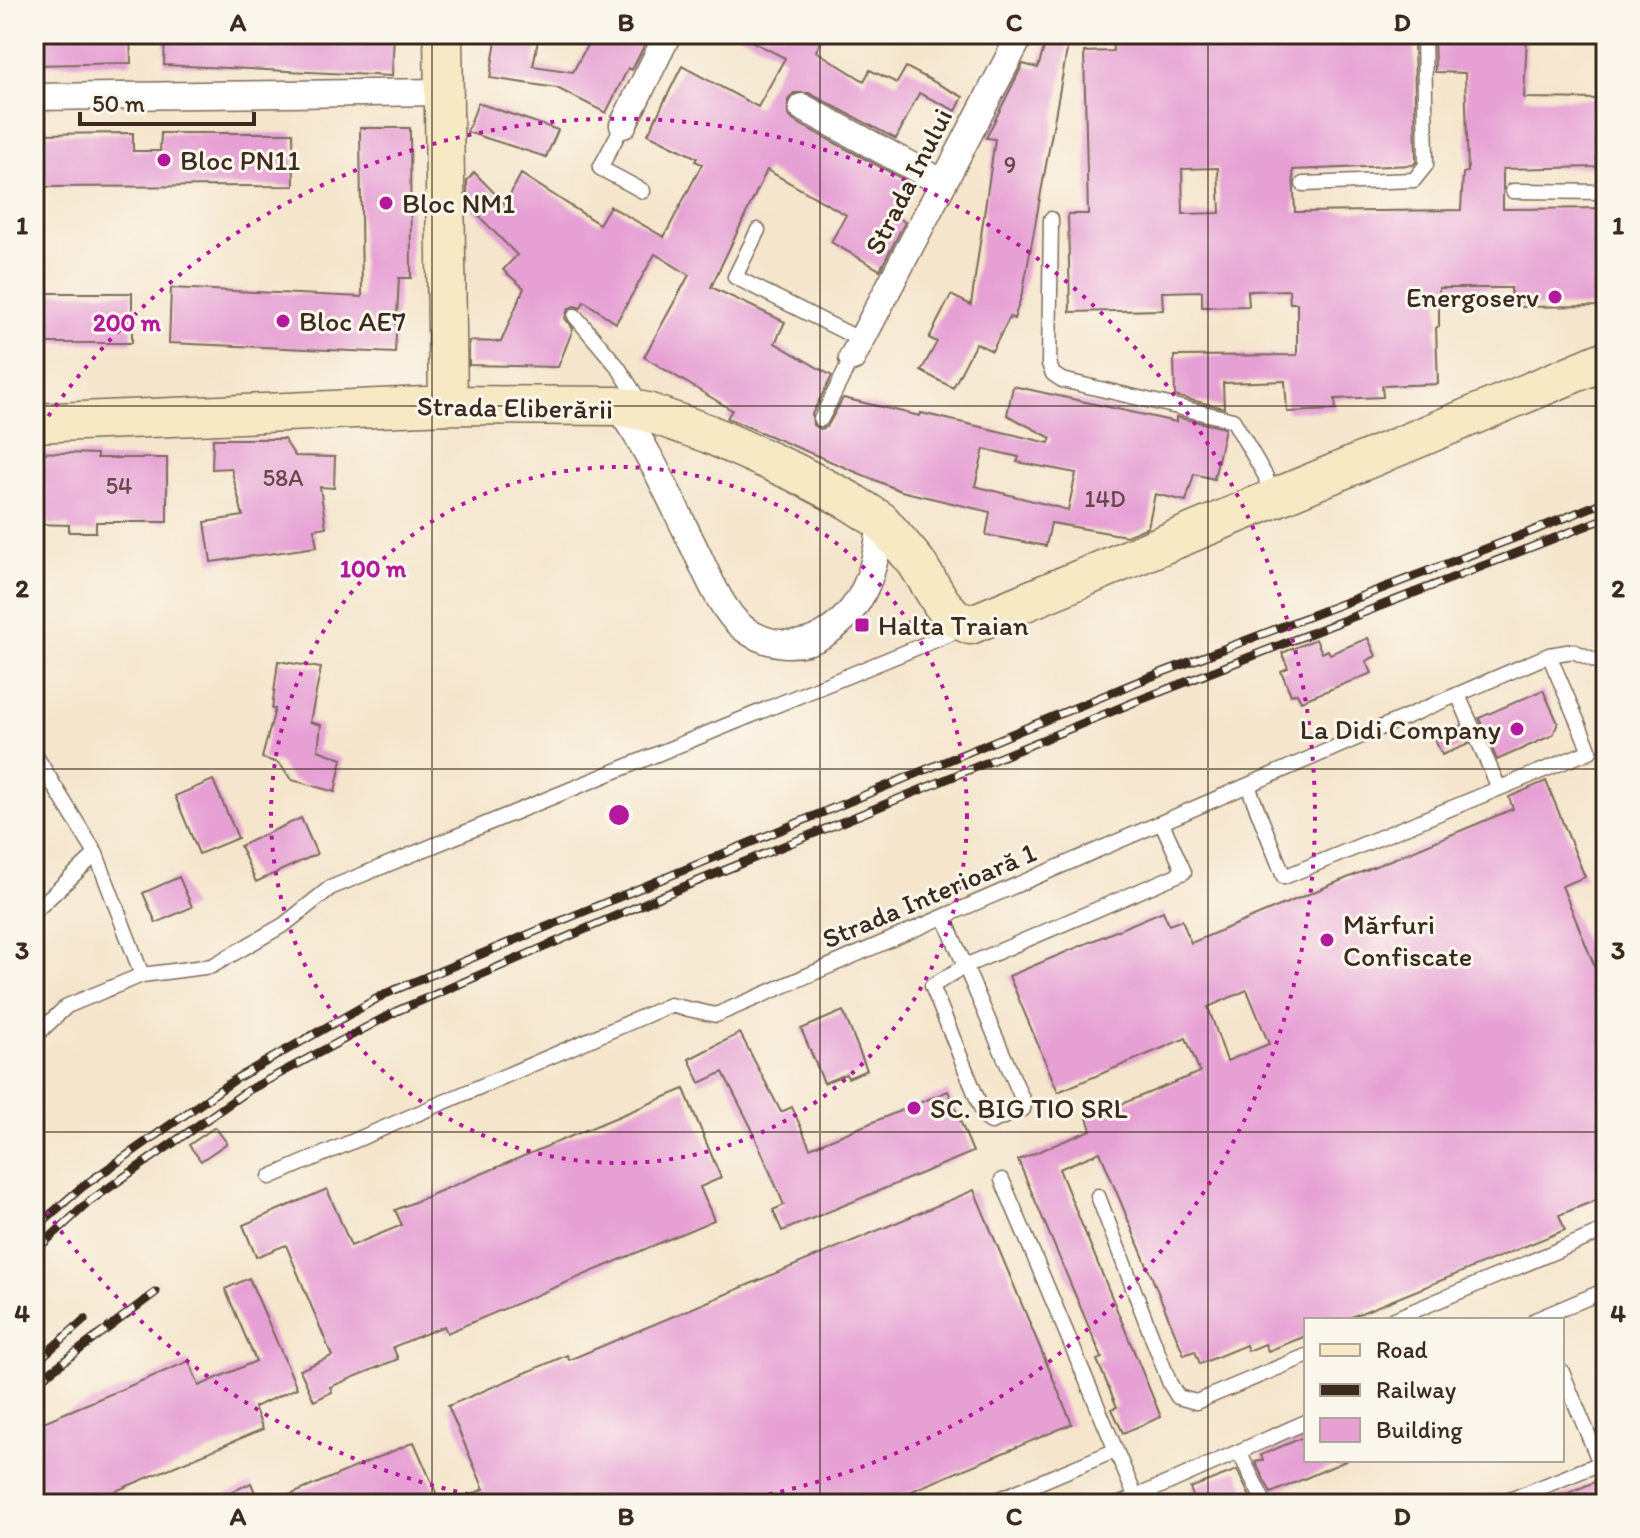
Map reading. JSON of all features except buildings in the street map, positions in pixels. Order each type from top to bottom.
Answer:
[{"type":"street","points":[[443,34],[448,405]]},
{"type":"street","points":[[623,125],[668,34]]},
{"type":"street","name":"Strada Inului","points":[[857,349],[1021,34]]},
{"type":"street","points":[[34,97],[444,92]]},
{"type":"street","points":[[802,107],[943,183]]},
{"type":"street","points":[[970,625],[1606,360]]},
{"type":"street","name":"Strada Eliberării","points":[[34,423],[448,405],[632,409],[709,434],[794,472],[881,521],[916,562],[942,604],[955,618],[970,625]]},
{"type":"street","points":[[632,409],[642,441],[716,593],[741,627],[766,641],[791,645],[820,637],[846,618],[866,588],[877,556],[881,521]]},
{"type":"lane","points":[[1303,184],[1414,180],[1426,165],[1424,34]]},
{"type":"lane","points":[[623,125],[600,168],[643,191]]},
{"type":"lane","points":[[1513,191],[1606,192]]},
{"type":"lane","points":[[1051,219],[1049,364],[1053,374],[1062,380],[1233,420],[1266,477],[1269,501]]},
{"type":"lane","points":[[758,230],[735,277],[857,349],[821,419]]},
{"type":"lane","points":[[575,316],[618,367],[632,409]]},
{"type":"lane","points":[[34,1037],[67,1006],[142,975],[212,966],[285,924],[330,888],[970,625]]},
{"type":"lane","name":"Strada Interioară 1","points":[[270,1177],[670,1005],[716,1015],[1549,655],[1573,651],[1606,665]]},
{"type":"lane","points":[[1248,786],[1284,877],[1590,751],[1549,655]]},
{"type":"lane","points":[[1458,695],[1499,788]]},
{"type":"lane","points":[[34,753],[96,854],[142,975]]},
{"type":"lane","points":[[944,917],[965,966],[1024,1103],[1023,1109],[991,1122],[985,1118],[932,989],[965,966],[1184,872],[1162,823]]},
{"type":"lane","points":[[34,912],[96,854]]},
{"type":"lane","points":[[1002,1180],[1136,1498]]},
{"type":"lane","points":[[1098,1196],[1170,1384],[1178,1397],[1196,1402],[1304,1357]]},
{"type":"lane","points":[[1397,1318],[1606,1230]]},
{"type":"lane","points":[[1540,1318],[1606,1290]]},
{"type":"lane","points":[[1500,1504],[1603,1462],[1564,1376]]},
{"type":"lane","points":[[1120,1504],[1304,1423]]},
{"type":"lane","points":[[988,1504],[1114,1451]]},
{"type":"lane","points":[[1239,1452],[1265,1504]]},
{"type":"railway","points":[[34,1229],[82,1187],[237,1078],[385,994],[1137,682],[1606,501]]},
{"type":"railway","points":[[34,1252],[90,1201],[247,1091],[397,1011],[664,895],[1137,701],[1606,518]]},
{"type":"railway","points":[[34,1384],[156,1292]]},
{"type":"railway","points":[[34,1364],[85,1319]]},
{"type":"place","name":"Bloc PN11","points":[[164,160]]},
{"type":"place","name":"Bloc NM1","points":[[386,203]]},
{"type":"place","name":"Energoserv","points":[[1555,297]]},
{"type":"place","name":"Bloc AE7","points":[[283,321]]},
{"type":"place","name":"Halta Traian","points":[[862,625]]},
{"type":"place","name":"La Didi Company","points":[[1517,729]]},
{"type":"place","name":"Mărfuri Confiscate","points":[[1327,940]]},
{"type":"place","name":"SC. BIG TIO SRL","points":[[914,1108]]}]
